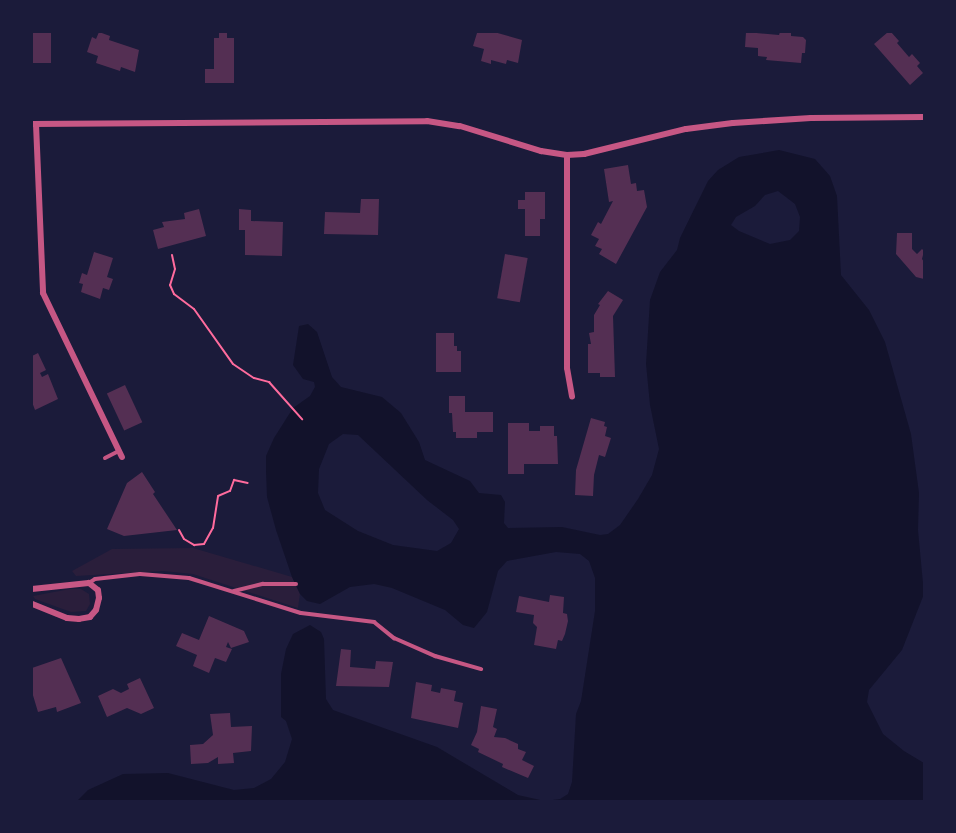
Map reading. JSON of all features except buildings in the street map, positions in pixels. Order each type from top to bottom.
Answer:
[{"type":"street","points":[[120,454],[43,293],[34,124],[427,120],[460,126],[542,151],[567,155],[584,154],[686,129],[733,123],[811,118],[924,117]]},
{"type":"street","points":[[567,155],[567,368],[572,397]]},
{"type":"street","points":[[32,589],[89,583],[98,590],[99,598],[96,610],[90,616],[67,618],[32,604]]},
{"type":"lane","points":[[105,458],[120,454]]},
{"type":"lane","points":[[89,583],[114,576],[165,574],[189,578],[301,613],[374,622],[394,638],[435,656],[481,669]]},
{"type":"lane","points":[[233,591],[263,585],[296,584]]},
{"type":"path","points":[[172,255],[174,273],[170,285],[174,294],[194,309],[233,364],[254,378],[269,382],[302,418]]},
{"type":"path","points":[[178,530],[184,539],[194,545],[204,544],[213,528],[218,496],[230,491],[234,480],[248,483]]},
{"type":"shaded area","points":[[779,150],[815,159],[830,176],[837,196],[841,275],[869,310],[885,342],[911,434],[919,493],[918,530],[924,594],[902,650],[869,690],[867,702],[883,734],[924,763],[924,801],[76,802],[88,790],[123,774],[168,773],[234,790],[254,788],[271,779],[285,762],[292,739],[286,721],[281,717],[281,674],[286,649],[293,634],[310,625],[321,632],[324,639],[326,699],[333,710],[437,747],[518,795],[545,801],[560,799],[568,794],[572,782],[576,714],[581,701],[595,611],[595,578],[589,561],[580,554],[556,552],[507,561],[498,571],[487,612],[474,628],[463,625],[445,610],[392,588],[374,584],[350,587],[320,604],[307,601],[300,594],[292,577],[276,530],[267,497],[266,470],[266,456],[274,438],[293,408],[310,396],[315,387],[314,382],[303,379],[293,365],[299,326],[308,324],[317,332],[332,377],[341,387],[382,397],[401,413],[419,442],[425,460],[470,481],[479,493],[501,495],[505,502],[504,523],[508,528],[562,527],[600,535],[608,534],[620,525],[638,499],[652,475],[659,449],[650,405],[646,364],[650,300],[660,272],[677,250],[680,238],[708,181],[718,170],[739,157]],"holes":[[[778,191],[795,204],[800,217],[799,231],[790,240],[770,244],[739,231],[731,225],[736,217],[755,206],[765,195]],[[343,434],[358,435],[427,500],[453,520],[459,529],[451,543],[437,551],[393,545],[358,531],[325,510],[318,493],[319,469],[329,444]]]},
{"type":"shaded area","points":[[193,548],[292,577],[300,594],[298,608],[193,574],[163,571],[76,576],[72,571],[112,549]]},
{"type":"shaded area","points":[[81,589],[89,594],[90,604],[86,611],[71,612],[35,599],[33,596]]}]
